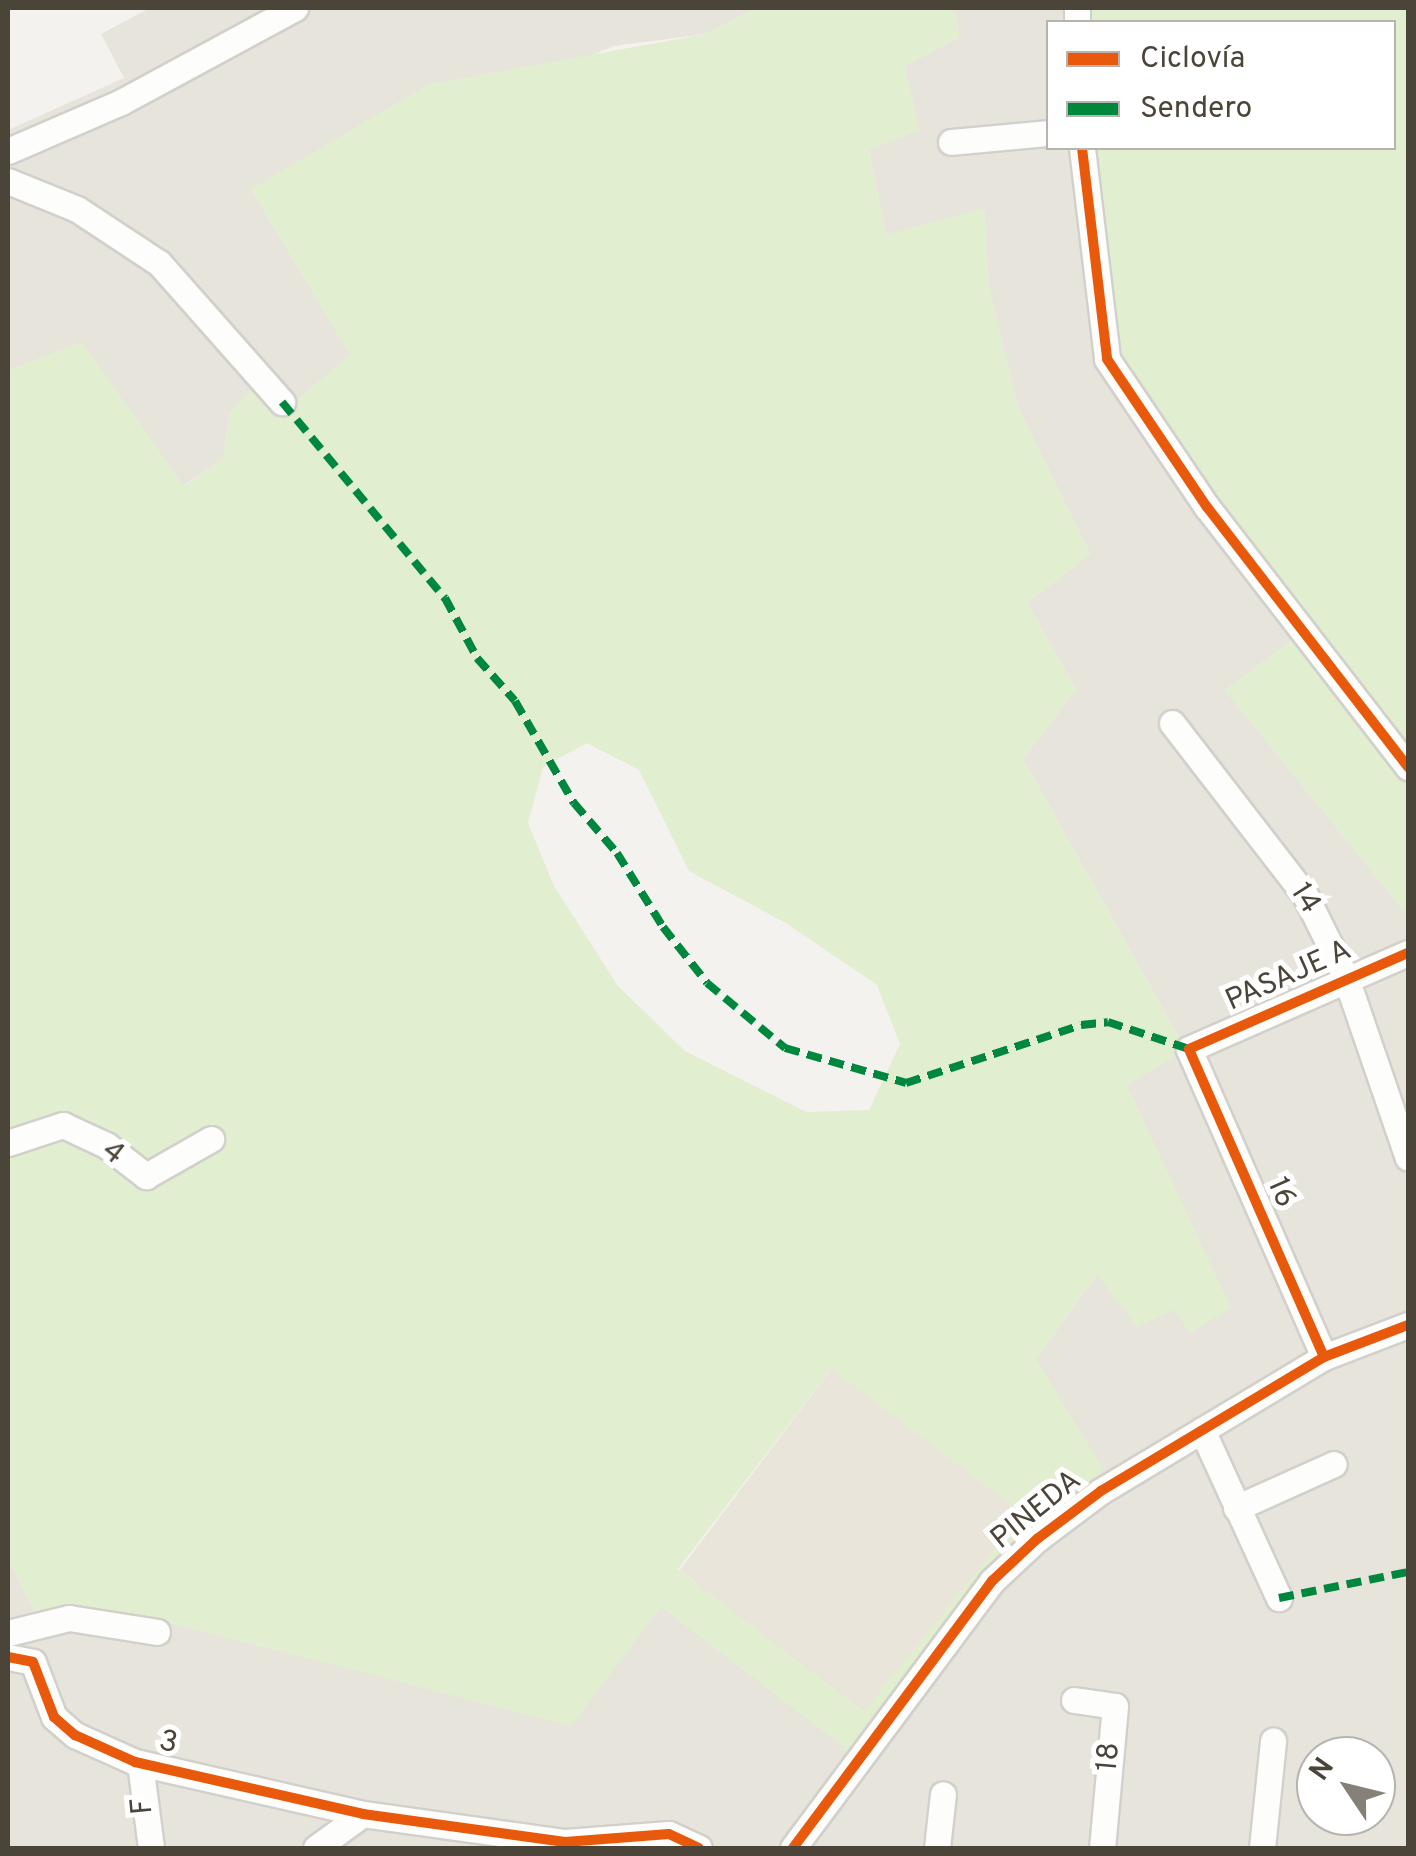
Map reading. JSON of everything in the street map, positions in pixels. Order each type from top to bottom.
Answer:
[{"type":"street","points":[[8,152],[121,102],[295,8]]},
{"type":"street","points":[[952,142],[1046,132]]},
{"type":"street","points":[[1082,150],[1107,359],[1207,507],[1408,768]]},
{"type":"street","points":[[8,181],[77,209],[159,263],[282,402]]},
{"type":"street","name":"14","points":[[1172,723],[1306,896],[1346,978],[1408,1158]]},
{"type":"street","name":"PASAJE A","points":[[1189,1048],[1408,953]]},
{"type":"street","name":"16","points":[[1189,1048],[1324,1357]]},
{"type":"street","name":"4","points":[[8,1144],[64,1125],[106,1145],[146,1176],[211,1139]]},
{"type":"street","name":"PINEDA","points":[[793,1848],[992,1582],[1100,1491],[1324,1357],[1408,1325]]},
{"type":"street","points":[[1202,1430],[1279,1598]]},
{"type":"street","points":[[1236,1508],[1334,1464]]},
{"type":"street","points":[[8,1633],[70,1618],[157,1632]]},
{"type":"street","name":"3","points":[[8,1657],[33,1662],[54,1717],[75,1736],[140,1764],[363,1814],[564,1842],[669,1834],[699,1848]]},
{"type":"street","name":"18","points":[[1074,1700],[1115,1706],[1102,1848]]},
{"type":"street","points":[[1262,1848],[1272,1741]]},
{"type":"street","name":"F","points":[[140,1764],[151,1848]]},
{"type":"street","points":[[938,1848],[943,1794]]},
{"type":"street","points":[[316,1848],[363,1814]]},
{"type":"shaded area","points":[[150,8],[756,8],[706,34],[614,46],[251,189],[351,356],[285,409],[230,411],[223,459],[183,486],[82,343],[8,370],[8,130],[124,78],[101,34]]},
{"type":"shaded area","points":[[955,8],[1081,8],[1081,20],[1046,20],[1046,150],[1084,150],[1306,630],[1225,690],[1408,916],[1408,1848],[805,1848],[850,1752],[779,1848],[8,1848],[8,1558],[36,1615],[151,1618],[315,1660],[661,1606],[1036,1359],[1098,1273],[1127,1084],[1186,1050],[1023,759],[1076,689],[1027,603],[1090,554],[1018,407],[989,287],[984,209],[886,235],[869,150],[905,66],[959,37]]},
{"type":"shaded area","points":[[832,1368],[1024,1513],[872,1715],[680,1570]]},
{"type":"green space","points":[[756,8],[955,8],[959,37],[905,66],[920,130],[869,150],[886,235],[984,208],[989,287],[1018,407],[1090,554],[1027,603],[1076,689],[1023,759],[1186,1050],[1127,1085],[1231,1308],[1190,1333],[1174,1310],[1137,1327],[1097,1274],[1036,1359],[1104,1470],[987,1573],[850,1752],[661,1607],[571,1726],[151,1618],[36,1615],[8,1558],[8,370],[82,342],[184,486],[223,459],[230,411],[258,384],[286,408],[350,355],[251,189],[429,84],[706,34]],"holes":[[[587,743],[639,770],[689,871],[786,923],[877,985],[900,1044],[869,1110],[806,1112],[685,1051],[618,986],[554,886],[528,823],[543,767]],[[831,1369],[1023,1514],[864,1711],[678,1569]]]},
{"type":"green space","points":[[1081,8],[1408,8],[1408,916],[1225,690],[1306,630],[1113,363],[1083,150],[1396,150],[1396,20],[1081,20]]},
{"type":"marked path","points":[[282,402],[445,598],[477,658],[515,701],[574,803],[617,853],[663,927],[707,983],[785,1048],[906,1083],[1081,1025],[1108,1022],[1189,1049]]},
{"type":"marked path","points":[[1279,1598],[1408,1572]]},
{"type":"cycle path","points":[[1082,150],[1107,359],[1207,507],[1408,767]]},
{"type":"cycle path","points":[[1324,1357],[1189,1049],[1408,953]]},
{"type":"cycle path","points":[[793,1848],[992,1581],[1037,1539],[1101,1491],[1324,1357],[1408,1325]]},
{"type":"cycle path","points":[[8,1657],[33,1662],[54,1717],[75,1735],[135,1762],[363,1814],[565,1842],[669,1834],[699,1848]]}]
